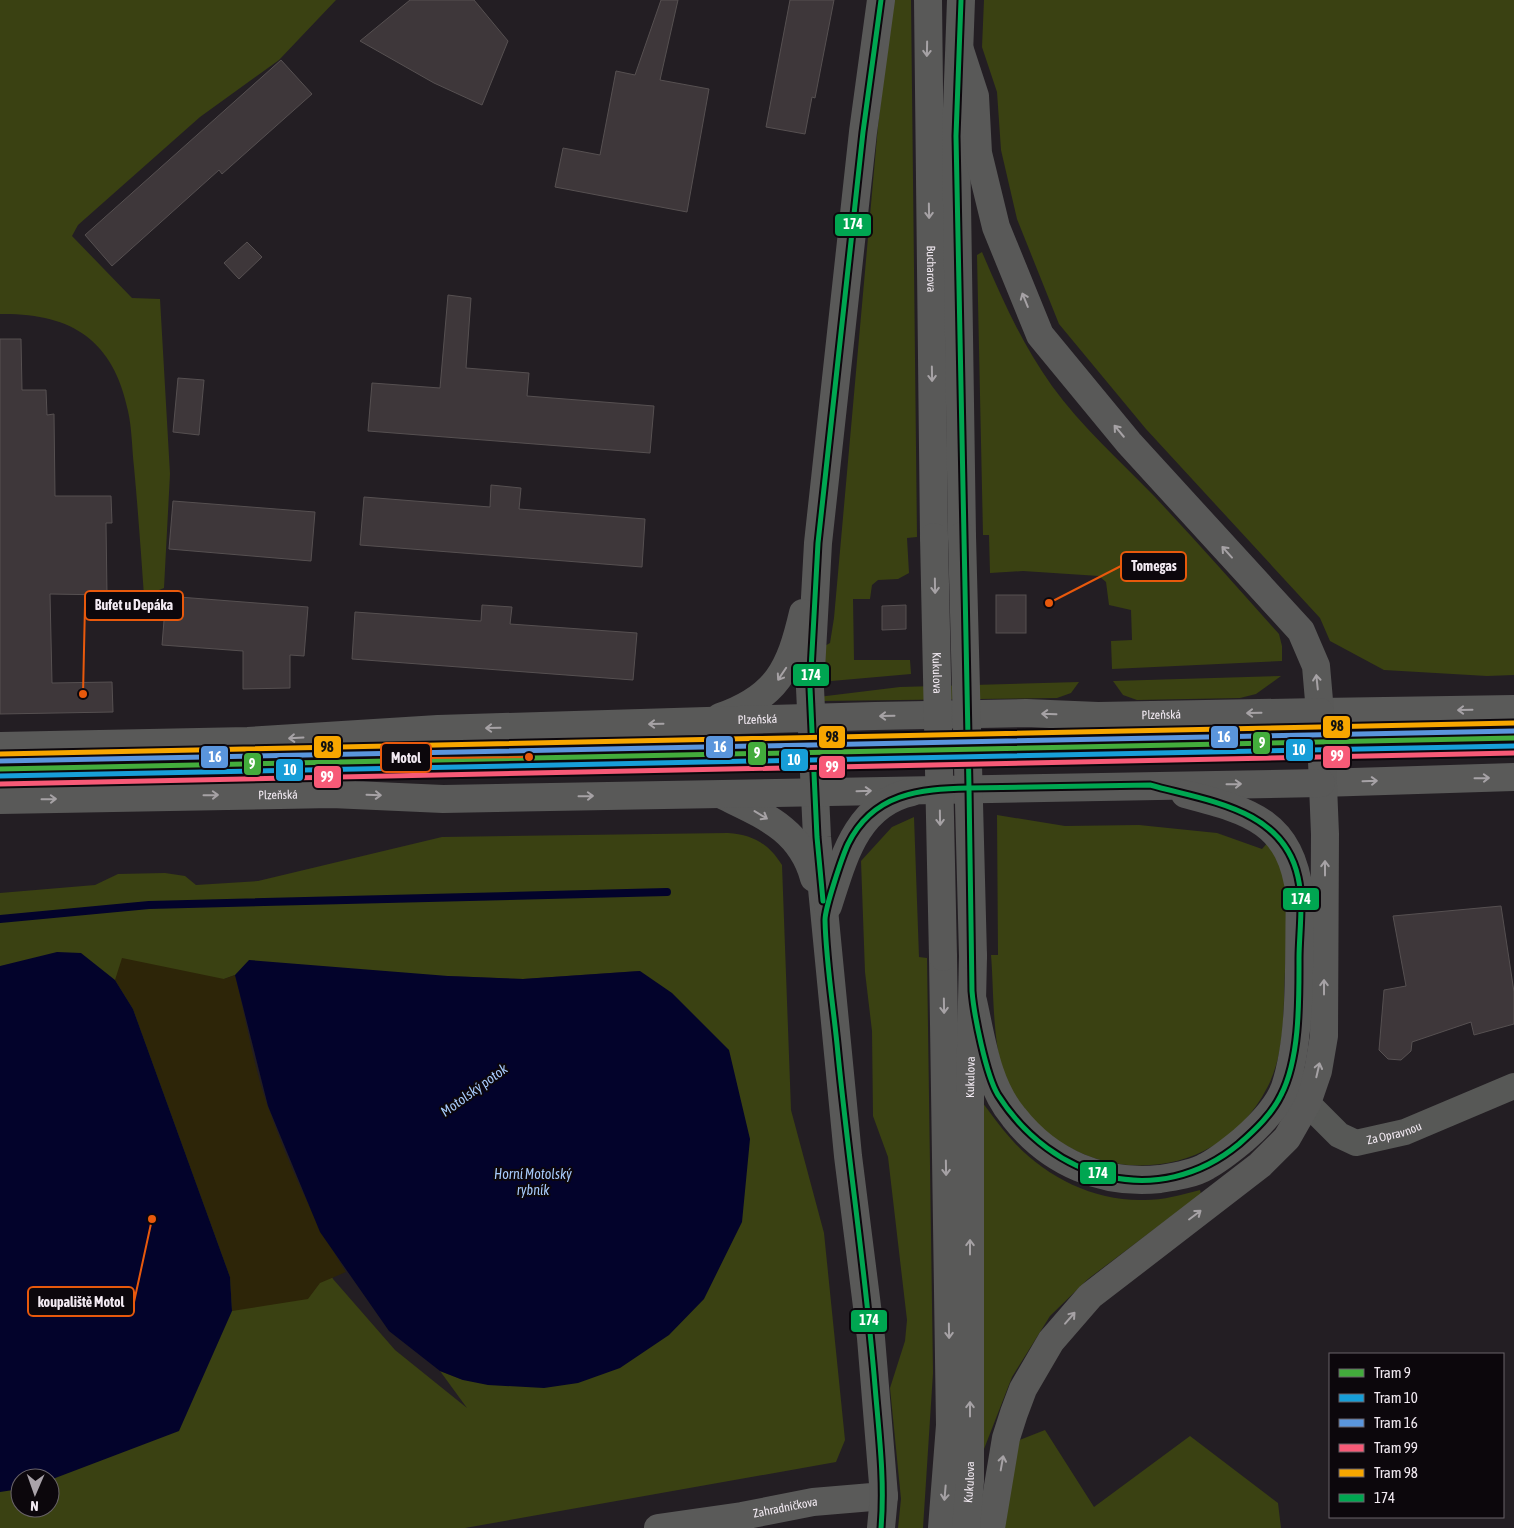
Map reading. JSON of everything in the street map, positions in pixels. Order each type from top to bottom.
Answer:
[{"type":"main road","points":[[881,0],[863,132],[818,543],[810,688],[815,792],[825,918],[848,1156],[871,1338],[884,1496],[881,1528]]},
{"type":"main road","name":"Bucharova","points":[[928,0],[927,79],[934,537]]},
{"type":"main road","points":[[961,0],[960,50],[975,96],[978,154],[996,226],[1040,335],[1129,444],[1301,631],[1316,666],[1320,712],[1325,834],[1324,1036],[1318,1071],[1307,1103],[1287,1138],[1260,1165],[1090,1296],[1051,1341],[1023,1389],[1008,1429],[990,1528]]},
{"type":"main road","name":"Kukulova","points":[[960,50],[956,136],[962,536],[973,956],[970,1092],[970,1481],[966,1528]]},
{"type":"main road","name":"Kukulova","points":[[934,537],[950,1426],[942,1528]]},
{"type":"main road","points":[[705,723],[748,705],[782,675],[798,634],[818,543]]},
{"type":"main road","name":"Plzeňská","points":[[0,746],[248,741],[438,729],[1026,713],[1098,716],[1514,709]]},
{"type":"main road","name":"Plzeňská","points":[[0,800],[332,794],[443,799],[1322,783],[1514,777]]},
{"type":"main road","points":[[973,1001],[989,1069],[1003,1102],[1033,1138],[1059,1158],[1090,1173],[1121,1180],[1172,1177],[1206,1167],[1256,1129],[1285,1088],[1296,1039],[1299,924],[1298,876],[1291,856],[1279,836],[1250,815],[1213,802],[1150,785]]},
{"type":"main road","points":[[825,918],[848,845],[869,817],[892,800],[908,793],[931,789]]},
{"type":"main road","points":[[717,793],[759,813],[780,826],[800,846],[809,861],[825,918]]},
{"type":"main road","name":"Zahradníčkova","points":[[658,1528],[742,1516],[813,1502],[884,1496]]},
{"type":"street","name":"Za Opravnou","points":[[1285,1088],[1307,1103],[1339,1135],[1356,1143],[1405,1132],[1514,1086]]},
{"type":"green space","points":[[0,0],[336,0],[279,60],[200,117],[78,225],[72,236],[132,298],[160,299],[170,474],[164,588],[144,596],[130,425],[121,386],[112,365],[100,348],[85,335],[68,325],[25,315],[0,314]]},
{"type":"green space","points":[[892,0],[911,0],[917,537],[907,538],[909,573],[898,579],[878,580],[872,585],[870,599],[853,599],[854,660],[910,660],[911,674],[820,682],[823,647],[830,643],[834,618],[878,126]]},
{"type":"green space","points":[[984,0],[1514,0],[1514,675],[1487,676],[1384,670],[1330,641],[1320,618],[1146,429],[1059,324],[1017,219],[1001,150],[997,92],[982,47]]},
{"type":"green space","points":[[982,252],[1022,338],[1041,370],[1063,401],[1155,497],[1279,634],[1282,646],[1282,661],[1112,669],[1111,641],[1132,640],[1131,610],[1109,605],[1106,582],[1099,576],[1023,571],[990,573],[989,535],[983,535],[977,255]]},
{"type":"green space","points":[[1281,676],[1256,694],[1240,698],[1137,700],[1123,695],[1113,681]]},
{"type":"green space","points":[[1079,682],[1071,693],[1057,698],[822,701],[818,697],[900,687]]},
{"type":"green space","points":[[997,815],[1065,826],[1139,825],[1217,833],[1262,849],[1269,841],[1283,867],[1288,907],[1281,1045],[1278,1060],[1267,1088],[1242,1123],[1210,1148],[1173,1162],[1134,1165],[1096,1158],[1060,1142],[1029,1115],[1006,1079],[1001,1066],[994,1018],[991,955],[998,955]]},
{"type":"green space","points":[[914,817],[919,957],[927,958],[933,1373],[923,1528],[898,1528],[901,1499],[890,1388],[905,1341],[907,1320],[888,1157],[873,1116],[872,1031],[865,972],[861,861],[892,827]]},
{"type":"green space","points":[[728,833],[752,838],[777,857],[782,865],[791,1110],[824,1233],[845,1440],[836,1462],[465,1528],[0,1528],[0,893],[95,885],[118,874],[165,873],[185,876],[196,885],[258,881],[442,837]],"holes":[[[639,971],[463,1380],[440,1371],[467,1408],[395,1350],[333,1279],[274,1159],[224,979],[235,975],[448,976],[523,979]]]},
{"type":"green space","points":[[979,1098],[1003,1130],[1025,1153],[1054,1175],[1086,1191],[1122,1199],[1140,1200],[1155,1200],[1200,1190],[1201,1194],[1088,1279],[1050,1316],[1012,1377],[984,1449]]},
{"type":"green space","points":[[1045,1430],[1094,1507],[1190,1436],[1278,1503],[1281,1528],[1002,1528],[1017,1441]]},
{"type":"sand","points":[[122,958],[224,979],[235,975],[258,1075],[276,1129],[312,1212],[346,1272],[320,1283],[308,1299],[232,1311],[230,1277],[133,1009],[115,980]]},
{"type":"water","points":[[57,952],[81,953],[115,980],[133,1009],[230,1277],[232,1311],[179,1431],[60,1476],[60,1468],[10,1468],[10,1490],[0,1492],[0,966]]},
{"type":"water","name":"Horní Motolský rybník","points":[[249,960],[448,976],[523,979],[640,971],[672,993],[729,1050],[750,1139],[742,1222],[704,1299],[669,1335],[620,1368],[578,1383],[544,1388],[488,1385],[463,1380],[440,1371],[389,1331],[320,1232],[268,1106],[235,975]]},
{"type":"building","points":[[410,0],[474,0],[508,41],[482,105],[434,83],[360,41]]},
{"type":"building","points":[[661,0],[678,0],[660,80],[709,89],[687,212],[555,187],[563,148],[600,155],[616,71],[635,75]]},
{"type":"building","points":[[790,0],[834,0],[815,98],[812,97],[805,134],[766,127]]},
{"type":"building","points":[[281,60],[312,94],[222,174],[219,170],[112,266],[85,235]]},
{"type":"building","points":[[247,242],[262,257],[239,279],[224,263]]},
{"type":"building","points":[[448,295],[471,298],[466,368],[529,373],[527,396],[654,406],[650,453],[368,431],[372,383],[440,388]]},
{"type":"building","points":[[0,339],[21,339],[22,390],[46,390],[47,415],[54,414],[55,496],[111,496],[112,523],[106,523],[107,595],[50,594],[52,683],[112,682],[113,712],[0,714]]},
{"type":"building","points":[[178,378],[204,380],[199,435],[173,432]]},
{"type":"building","points":[[491,485],[521,488],[519,509],[645,519],[642,567],[360,545],[364,497],[490,507]]},
{"type":"building","points":[[173,501],[315,512],[311,561],[169,549]]},
{"type":"building","points":[[996,595],[1026,595],[1026,633],[996,633]]},
{"type":"building","points":[[166,596],[308,607],[304,656],[290,655],[290,688],[243,689],[243,651],[162,645]]},
{"type":"building","points":[[482,605],[512,607],[510,624],[637,633],[633,680],[352,659],[355,612],[481,621]]},
{"type":"building","points":[[906,605],[906,629],[882,630],[882,606]]},
{"type":"building","points":[[1501,906],[1514,992],[1514,1024],[1474,1035],[1471,1022],[1412,1042],[1411,1051],[1401,1060],[1388,1059],[1379,1050],[1384,990],[1406,986],[1393,916]]},
{"type":"waterway","points":[[0,919],[149,905],[667,892]]},
{"type":"tram line","name":"98","points":[[0,754],[1514,723]]},
{"type":"tram line","name":"16","points":[[0,761],[1514,731]]},
{"type":"tram line","name":"9","points":[[0,769],[1514,738]]},
{"type":"tram line","name":"10","points":[[0,776],[1514,746]]},
{"type":"tram line","name":"99","points":[[0,784],[1514,753]]},
{"type":"transit line","name":"174","points":[[823,901],[817,837],[810,688],[818,543],[863,132],[881,0]]},
{"type":"transit line","name":"174","points":[[961,0],[956,136],[969,788]]},
{"type":"transit line","name":"174","points":[[1150,785],[1195,796],[1240,811],[1260,822],[1277,836],[1290,854],[1298,877],[1301,897],[1301,918],[1295,1047],[1287,1080],[1273,1109],[1245,1139],[1208,1165],[1175,1177],[1141,1180],[1108,1176],[1077,1166],[1047,1148],[1021,1124],[998,1095],[994,1086],[981,1044],[972,991],[969,788],[1150,785]]},
{"type":"transit line","name":"174","points":[[881,1528],[881,1457],[871,1344],[828,970],[825,920],[831,894],[848,844],[858,827],[871,814],[884,804],[900,797],[933,790],[969,788]]},
{"type":"place","name":"Tomegas","points":[[1049,603]]},
{"type":"place","name":"Bufet u Depáka","points":[[83,694]]},
{"type":"place","name":"Motol","points":[[529,757]]},
{"type":"place","name":"koupaliště Motol","points":[[152,1219]]},
{"type":"water label","name":"Motolský potok","points":[[474,1090]]}]
